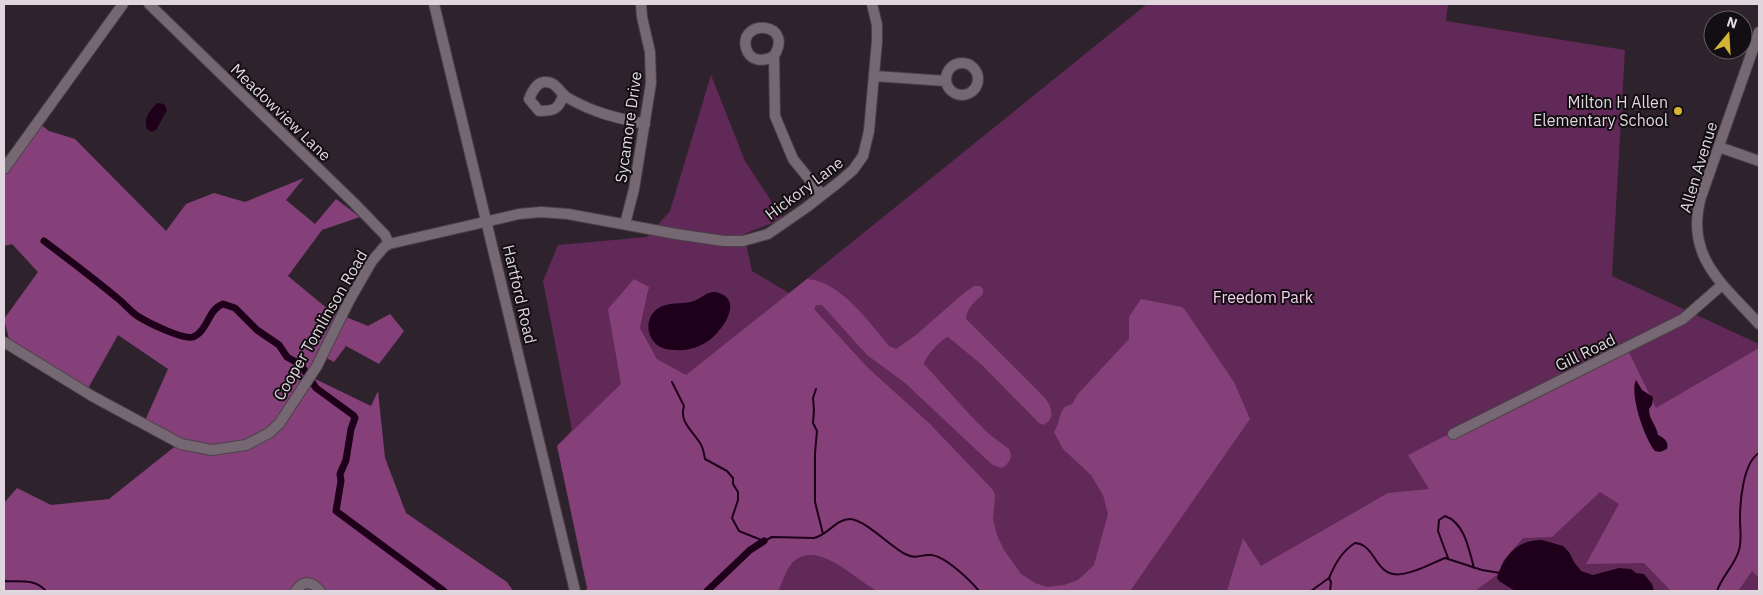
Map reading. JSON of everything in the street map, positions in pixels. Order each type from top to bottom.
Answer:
[{"type":"street","points":[[4,169],[123,4]]},
{"type":"street","name":"Meadowview Lane","points":[[149,4],[354,203],[385,235],[389,244]]},
{"type":"street","name":"Hartford Road","points":[[434,4],[575,591]]},
{"type":"street","name":"Sycamore Drive","points":[[625,224],[632,198],[652,72],[641,4]]},
{"type":"street","name":"Hickory Lane","points":[[487,222],[528,213],[550,212],[715,240],[743,241],[760,237],[776,230],[853,170],[863,156],[869,130],[877,33],[872,4]]},
{"type":"street","name":"Allen Avenue","points":[[1759,32],[1699,205],[1696,229],[1699,246],[1706,262],[1722,285],[1759,324]]},
{"type":"street","points":[[774,56],[775,116],[793,159],[822,195]]},
{"type":"street","points":[[874,76],[946,81]]},
{"type":"street","points":[[563,95],[597,113],[645,124]]},
{"type":"street","points":[[1719,147],[1759,161]]},
{"type":"street","name":"Cooper Tomlinson Road","points":[[4,342],[92,396],[181,444],[212,450],[246,445],[269,433],[279,424],[317,366],[349,301],[372,261],[384,247],[389,244],[487,222]]},
{"type":"street","name":"Gill Road","points":[[1453,434],[1683,319],[1722,285]]},
{"type":"street","points":[[296,591],[302,584],[307,582],[314,584],[320,591]]},
{"type":"green space","name":"Freedom Park","points":[[1147,4],[1448,4],[1446,21],[1625,50],[1612,276],[1759,344],[1759,591],[771,591],[557,446],[572,430],[543,281],[558,245],[647,237],[670,211],[711,75],[745,161],[783,219],[744,234],[752,271],[789,293]],"holes":[[[649,288],[640,328],[657,359],[685,375],[621,383]]]},
{"type":"shaded area","points":[[157,103],[164,104],[167,110],[156,130],[151,132],[147,129],[146,121]]},
{"type":"shaded area","points":[[40,124],[49,131],[75,139],[166,231],[186,204],[214,193],[245,202],[304,178],[286,200],[315,224],[336,199],[360,217],[322,230],[288,276],[329,310],[368,326],[390,314],[404,331],[379,364],[346,346],[334,362],[321,355],[309,376],[371,406],[378,391],[385,458],[406,513],[507,582],[513,591],[4,591],[4,503],[17,488],[51,505],[109,499],[178,444],[143,425],[168,369],[118,335],[86,392],[11,347],[4,319],[38,272],[12,244],[4,246],[4,157],[25,144]]},
{"type":"shaded area","points":[[634,279],[649,287],[640,328],[657,359],[686,375],[807,279],[819,281],[842,295],[853,304],[889,346],[896,349],[916,335],[964,293],[974,286],[980,286],[983,289],[983,294],[974,302],[966,319],[1045,398],[1052,413],[1050,420],[1043,425],[1039,423],[981,364],[948,337],[941,341],[927,357],[924,364],[989,434],[1009,449],[1010,460],[1002,468],[993,465],[904,382],[867,355],[822,305],[816,305],[814,309],[868,368],[930,424],[993,490],[995,495],[993,519],[997,535],[1004,550],[1021,574],[1035,583],[1047,587],[1064,585],[1078,580],[1094,565],[1108,514],[1103,495],[1091,475],[1063,449],[1054,432],[1063,409],[1073,403],[1077,395],[1129,339],[1129,317],[1141,299],[1182,307],[1185,310],[1234,382],[1250,419],[1130,591],[878,591],[836,564],[813,555],[802,556],[792,563],[778,591],[586,591],[587,588],[557,446],[621,384],[608,309]]},
{"type":"shaded area","points":[[715,292],[724,296],[729,301],[730,308],[724,324],[705,343],[691,349],[671,350],[657,345],[653,341],[648,327],[650,317],[657,309],[670,304],[694,301]]},
{"type":"shaded area","points":[[1625,344],[1656,408],[1759,348],[1759,578],[1752,571],[1738,591],[1671,591],[1644,563],[1586,564],[1619,504],[1600,492],[1552,537],[1523,538],[1503,561],[1498,574],[1475,591],[1227,591],[1243,538],[1261,566],[1388,493],[1429,489],[1408,455]]},
{"type":"shaded area","points":[[1636,380],[1642,390],[1653,397],[1652,405],[1649,409],[1650,416],[1658,435],[1667,442],[1667,449],[1660,452],[1655,451],[1651,445],[1639,417],[1634,387]]},
{"type":"shaded area","points":[[1542,540],[1563,546],[1581,571],[1593,575],[1619,568],[1631,569],[1636,573],[1644,574],[1652,584],[1654,591],[1515,591],[1499,581],[1497,578],[1503,562],[1513,550],[1525,543]]},
{"type":"waterway","points":[[44,241],[119,299],[136,315],[150,323],[182,336],[193,337],[202,330],[214,310],[223,304],[235,308],[257,330],[279,345],[287,357],[301,365],[316,388],[355,418],[351,429],[346,460],[340,474],[341,481],[336,511],[444,591]]},
{"type":"waterway","points":[[672,382],[684,406],[683,417],[687,426],[701,445],[705,459],[727,471],[733,478],[733,484],[738,492],[738,500],[732,518],[739,531],[764,541],[772,537],[814,538],[824,534],[840,522],[850,519],[856,520],[909,556],[937,556],[964,575],[979,591]]},
{"type":"waterway","points":[[816,389],[813,398],[813,423],[817,431],[815,502],[823,534]]},
{"type":"waterway","points":[[1717,591],[1735,561],[1739,550],[1741,502],[1744,483],[1749,465],[1759,453]]},
{"type":"waterway","points":[[1448,558],[1438,531],[1439,520],[1445,516],[1452,520],[1462,531],[1474,568]]},
{"type":"waterway","points":[[707,591],[750,550],[764,541]]},
{"type":"waterway","points":[[1330,591],[1331,582],[1329,578],[1339,558],[1355,543],[1361,544],[1371,552],[1382,568],[1393,574],[1412,572],[1445,558],[1482,570],[1500,573]]},
{"type":"waterway","points":[[1311,591],[1329,578]]},
{"type":"waterway","points":[[4,581],[32,582],[46,591]]},
{"type":"place","name":"Milton H Allen Elementary School","points":[[1678,111]]}]
